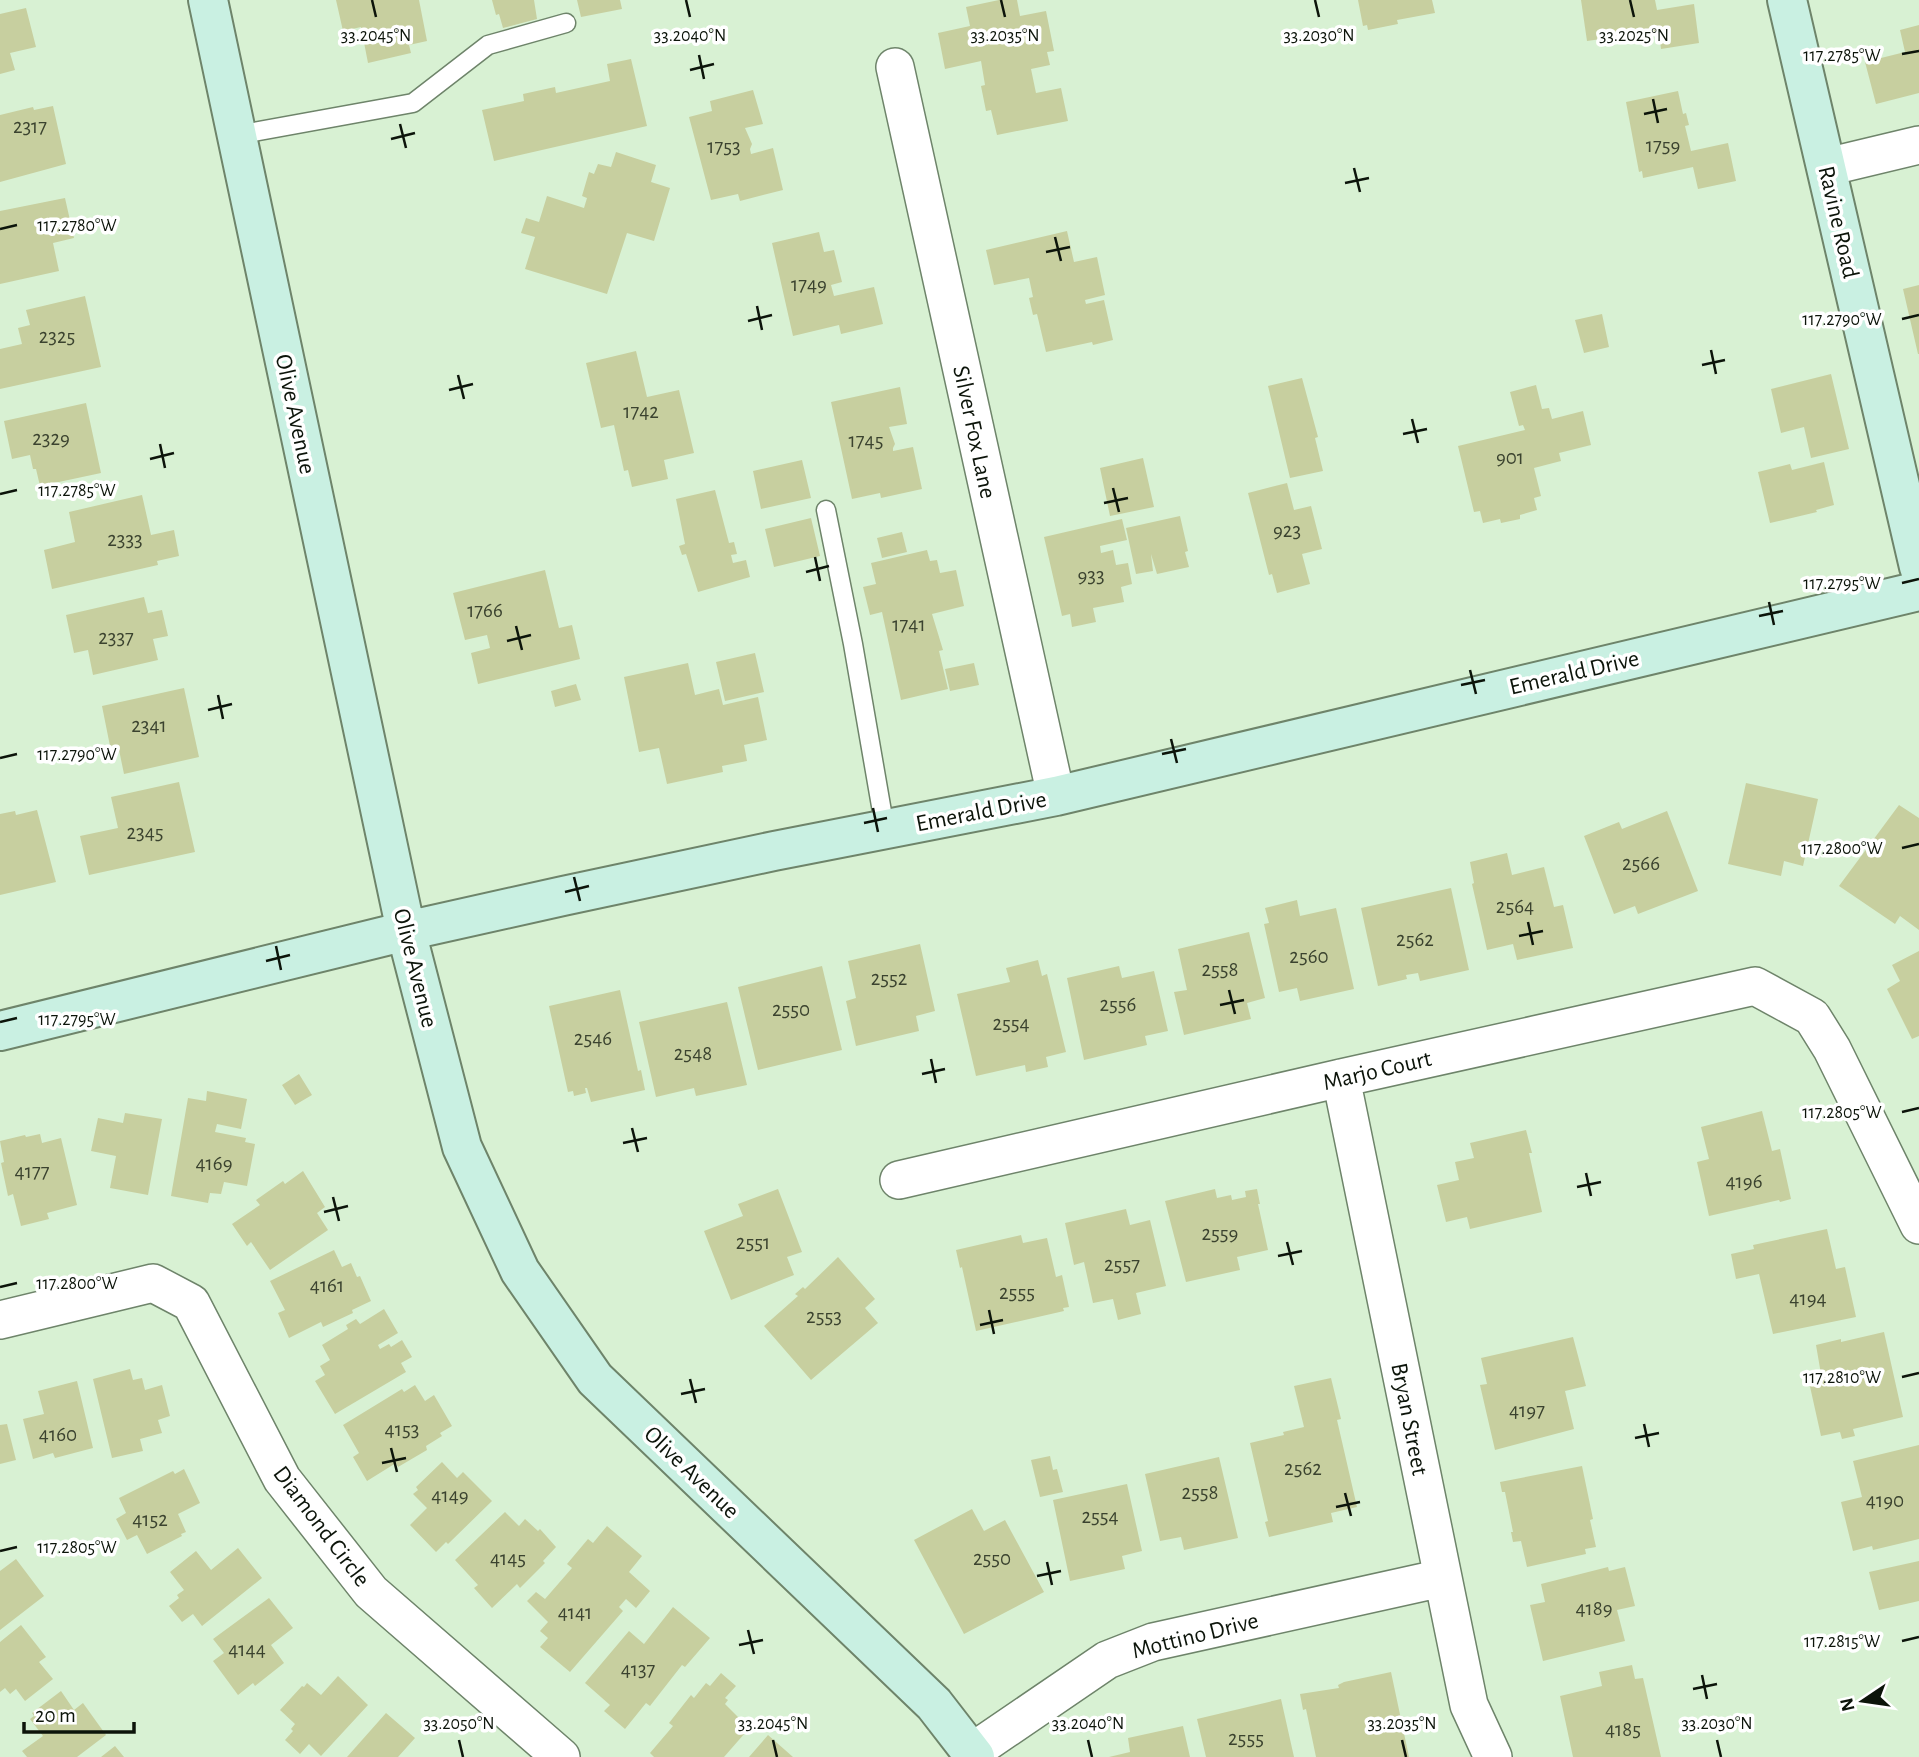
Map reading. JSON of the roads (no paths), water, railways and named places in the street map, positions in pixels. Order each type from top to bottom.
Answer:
[{"type":"main road","name":"Olive Avenue","points":[[208,0],[406,931],[462,1147],[520,1271],[595,1379],[934,1704],[974,1754]]},
{"type":"main road","name":"Ravine Road","points":[[1787,0],[1919,567]]},
{"type":"main road","name":"Emerald Drive","points":[[0,1031],[406,931],[735,859],[1056,796],[1919,590]]},
{"type":"street","name":"Silver Fox Lane","points":[[895,67],[1056,796]]},
{"type":"street","points":[[1827,167],[1919,145]]},
{"type":"street","name":"Marjo Court","points":[[899,1180],[1755,986],[1812,1017],[1832,1049],[1919,1226]]},
{"type":"street","name":"Bryan Street","points":[[1341,1078],[1469,1706],[1493,1757]]},
{"type":"street","name":"Diamond Circle","points":[[0,1320],[153,1283],[191,1303],[282,1479],[370,1592],[561,1757]]},
{"type":"street","name":"Mottino Drive","points":[[974,1754],[1107,1660],[1153,1642],[1443,1578]]},
{"type":"lane","points":[[237,135],[413,103],[488,45],[566,23]]},
{"type":"lane","points":[[826,510],[853,644],[884,829]]}]
